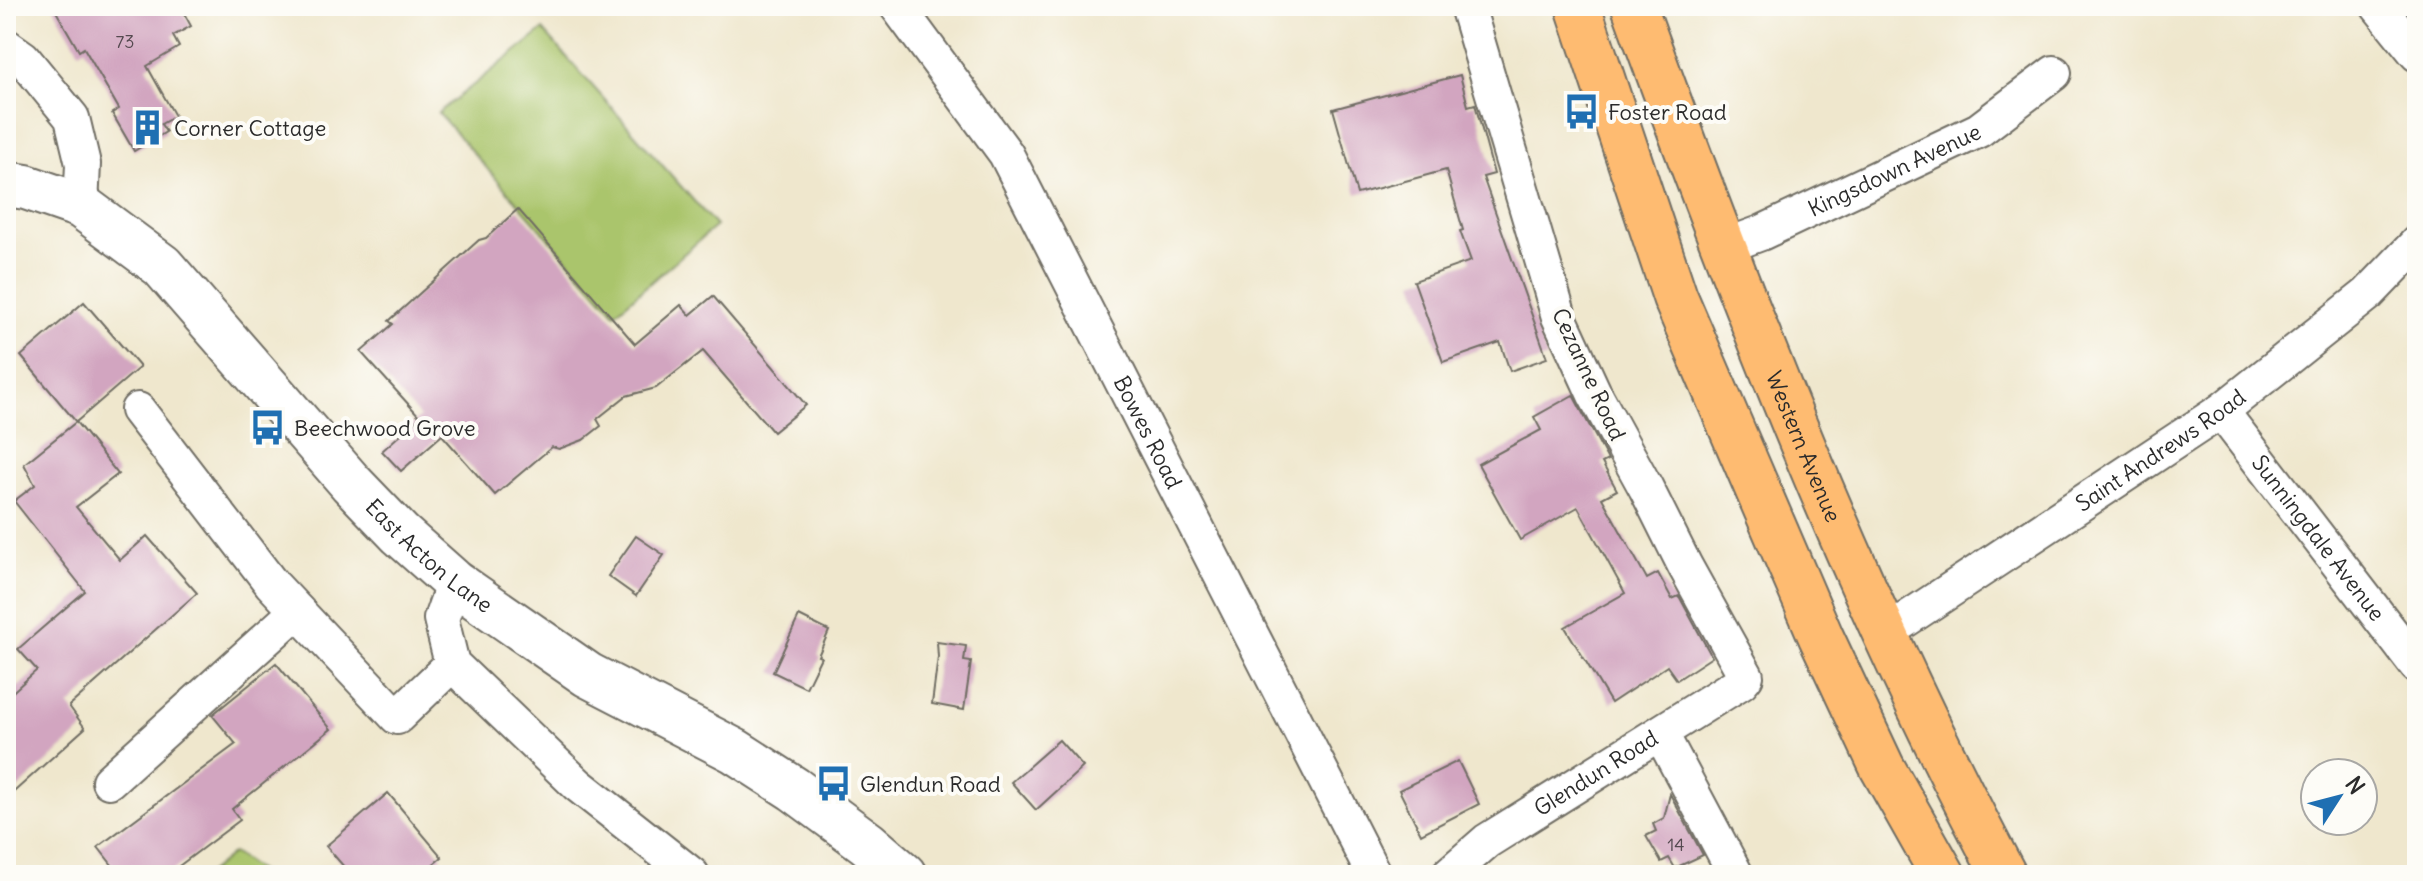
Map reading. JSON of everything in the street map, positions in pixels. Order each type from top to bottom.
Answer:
[{"type":"highway","points":[[1578,6],[1675,297],[1821,637],[1882,767],[1943,875]]},
{"type":"highway","name":"Western Avenue","points":[[1634,6],[1723,247],[1884,634],[1944,763],[2004,875]]},
{"type":"street","name":"Cezanne Road","points":[[1467,6],[1559,317],[1594,393],[1746,676]]},
{"type":"street","points":[[2378,6],[2417,54]]},
{"type":"street","name":"Bowes Road","points":[[905,8],[1006,154],[1374,875]]},
{"type":"street","points":[[6,46],[23,58],[72,118],[83,164],[81,206]]},
{"type":"street","name":"Kingsdown Avenue","points":[[1723,247],[1775,227],[1979,130],[2054,73]]},
{"type":"street","name":"East Acton Lane","points":[[6,184],[26,187],[81,206],[162,266],[351,483],[400,534],[454,582],[588,675],[735,751],[794,789],[867,843],[904,875]]},
{"type":"street","name":"Saint Andrews Road","points":[[1884,634],[2221,411],[2368,294],[2417,243]]},
{"type":"street","points":[[138,410],[271,583],[397,717],[452,664]]},
{"type":"street","name":"Sunningdale Avenue","points":[[2221,411],[2417,666]]},
{"type":"street","points":[[454,582],[441,619],[452,664],[578,785],[692,875]]},
{"type":"street","points":[[109,781],[297,611]]},
{"type":"street","name":"Glendun Road","points":[[1448,875],[1487,841],[1661,734],[1746,676]]},
{"type":"street","points":[[1661,734],[1736,875]]},
{"type":"green space","points":[[543,30],[716,226],[615,313],[438,113]]},
{"type":"green space","points":[[233,853],[265,875],[206,875]]},
{"type":"building","points":[[53,6],[180,6],[191,26],[173,36],[179,47],[147,66],[175,116],[161,124],[166,132],[134,151],[112,113],[119,109],[84,48],[79,51]]},
{"type":"building","points":[[1460,75],[1468,106],[1475,104],[1494,174],[1483,177],[1547,358],[1510,371],[1500,342],[1443,362],[1414,281],[1471,261],[1460,231],[1463,230],[1446,170],[1357,194],[1333,109]]},
{"type":"building","points":[[518,209],[635,344],[681,305],[690,315],[713,296],[806,405],[773,432],[703,351],[656,388],[626,396],[597,419],[601,426],[583,440],[559,449],[552,447],[495,495],[442,435],[401,471],[382,451],[420,417],[361,352],[393,324],[389,321]]},
{"type":"building","points":[[84,302],[140,367],[76,422],[21,356]]},
{"type":"building","points":[[1573,395],[1608,460],[1602,463],[1617,490],[1602,498],[1647,579],[1658,573],[1672,599],[1679,596],[1712,657],[1677,680],[1667,666],[1611,703],[1565,627],[1625,593],[1578,507],[1520,540],[1478,464],[1541,430],[1534,417]]},
{"type":"building","points":[[76,422],[118,474],[76,507],[120,560],[147,536],[197,593],[69,706],[85,728],[6,799],[6,698],[37,670],[18,649],[85,591],[14,501],[35,485],[24,464]]},
{"type":"building","points":[[636,536],[664,555],[636,596],[608,576]]},
{"type":"building","points":[[799,616],[829,631],[806,688],[773,672]]},
{"type":"building","points":[[937,642],[966,646],[964,661],[971,662],[964,710],[932,704]]},
{"type":"building","points":[[276,663],[331,729],[232,809],[240,820],[167,875],[120,875],[98,847],[236,744],[212,715]]},
{"type":"building","points":[[1059,740],[1083,767],[1036,810],[1011,782]]},
{"type":"building","points":[[1458,761],[1479,804],[1421,834],[1399,790]]},
{"type":"building","points":[[388,793],[442,857],[420,875],[351,875],[326,846]]},
{"type":"building","points":[[1670,794],[1703,855],[1675,868],[1669,858],[1661,862],[1646,836],[1656,831],[1653,824],[1664,818]]},
{"type":"place","name":"Foster Road","points":[[1582,112]]},
{"type":"place","name":"Corner Cottage","points":[[148,128]]},
{"type":"place","name":"Beechwood Grove","points":[[268,428]]},
{"type":"place","name":"Glendun Road","points":[[834,784]]}]
